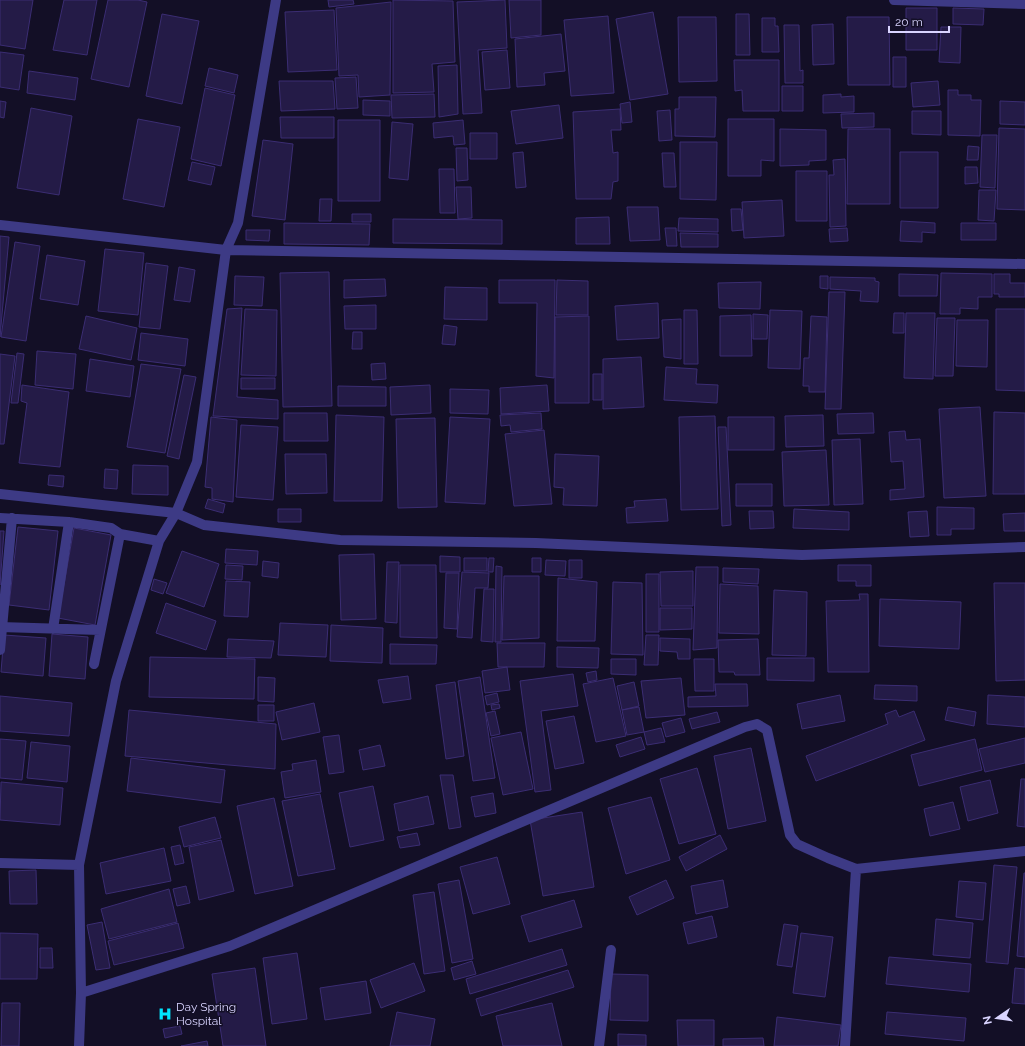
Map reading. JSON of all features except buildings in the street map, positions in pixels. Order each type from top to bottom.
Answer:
[{"type":"street","points":[[79,1046],[81,993],[79,865],[116,681],[159,541],[176,513],[196,462],[226,250],[238,223],[276,0]]},
{"type":"street","points":[[894,0],[1025,4]]},
{"type":"street","points":[[0,225],[226,250],[1025,264]]},
{"type":"street","points":[[0,494],[176,513],[204,525],[340,540],[536,543],[802,555],[1025,548]]},
{"type":"street","points":[[0,518],[69,522],[111,528],[120,534],[159,541]]},
{"type":"street","points":[[0,650],[12,518]]},
{"type":"street","points":[[53,628],[69,522]]},
{"type":"street","points":[[94,664],[120,534]]},
{"type":"street","points":[[1,627],[100,630]]},
{"type":"street","points":[[81,993],[230,946],[737,730],[757,724],[767,730],[790,835],[797,844],[856,869],[1025,851]]},
{"type":"street","points":[[0,863],[79,865]]},
{"type":"street","points":[[845,1046],[856,869]]},
{"type":"street","points":[[599,1046],[611,950]]},
{"type":"place","name":"Day Spring Hospital","points":[[165,1014]]}]
